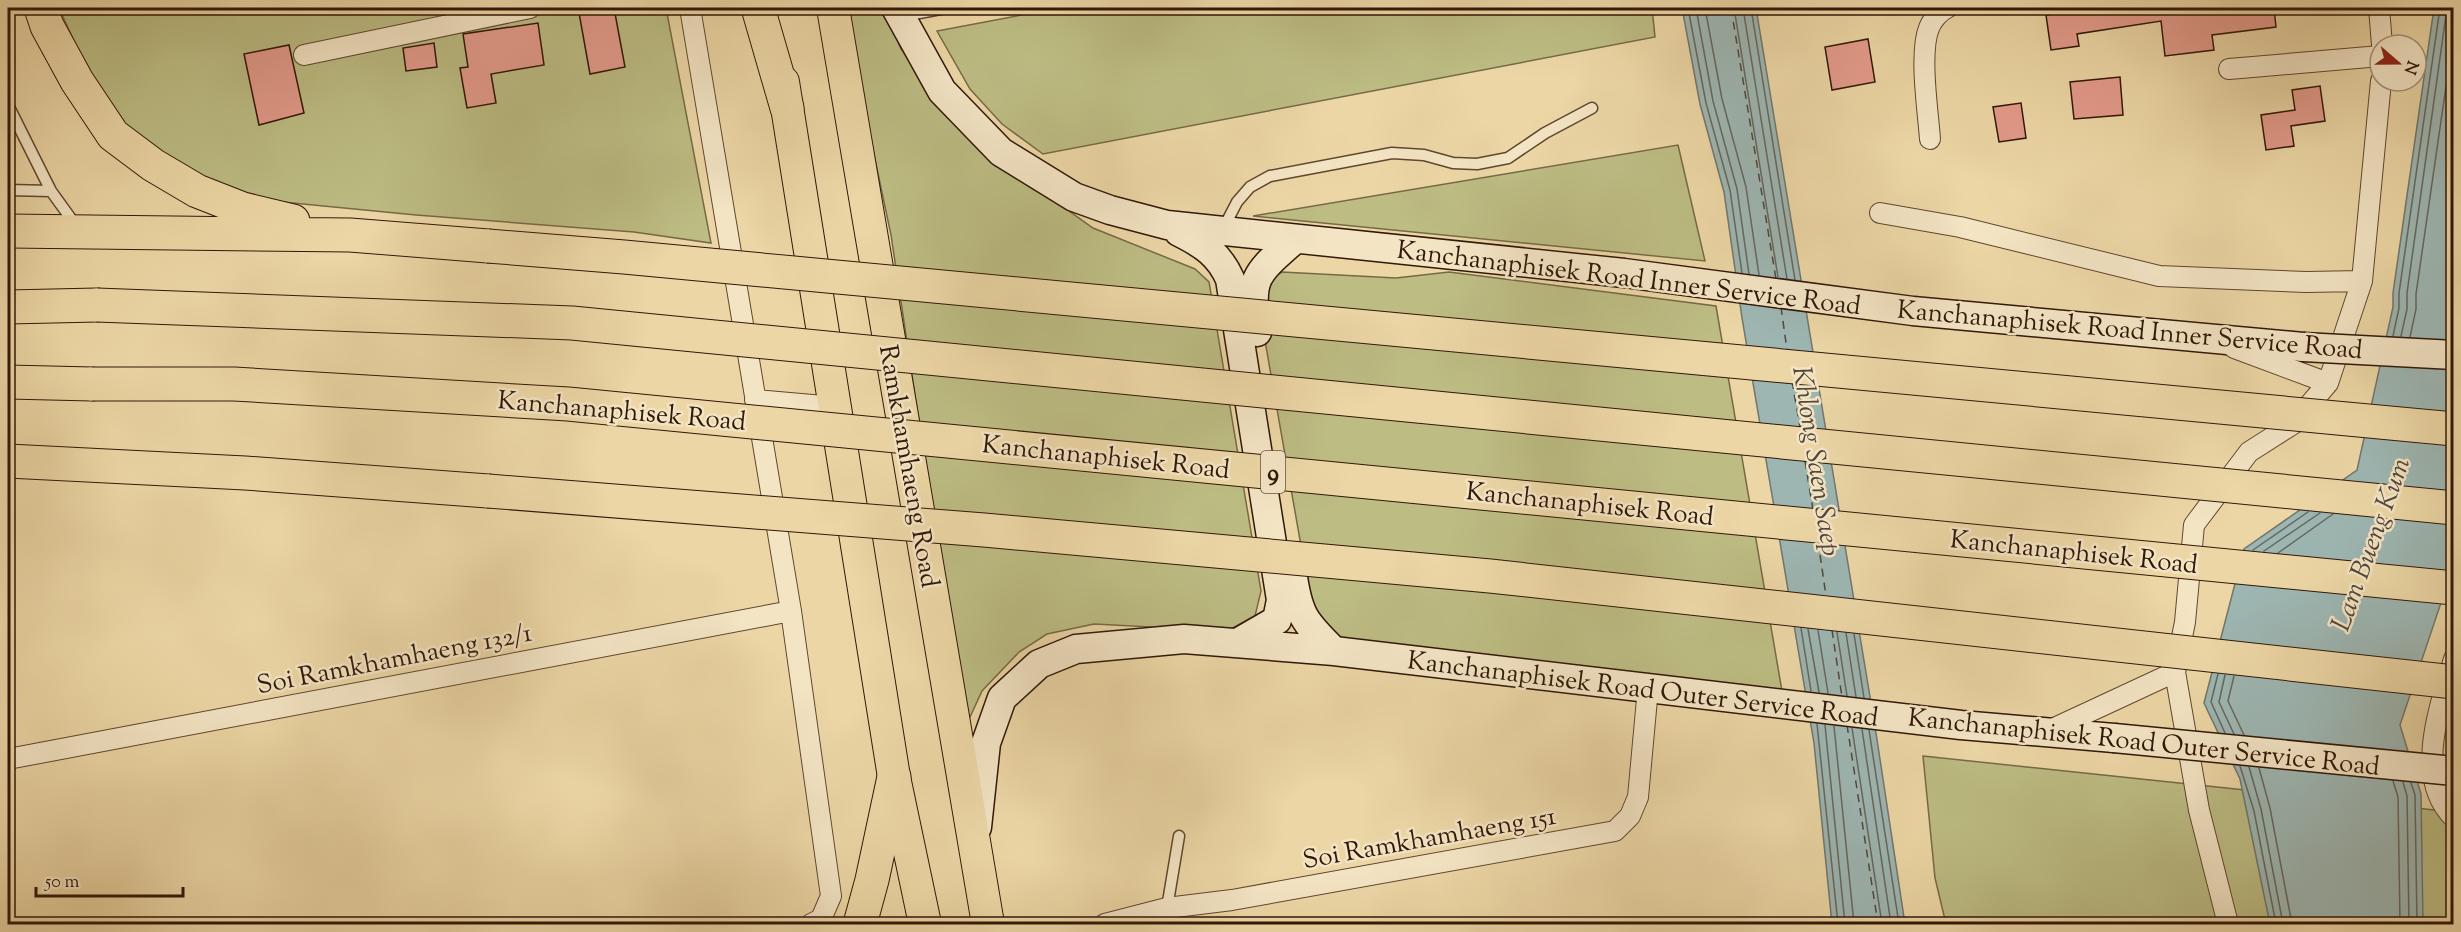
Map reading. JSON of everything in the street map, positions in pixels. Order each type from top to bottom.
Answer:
[{"type":"highway","points":[[41,8],[46,26],[77,81],[113,135],[153,165],[197,192],[243,209],[350,235]]},
{"type":"highway","points":[[758,8],[787,108]]},
{"type":"highway","points":[[8,231],[350,235],[624,257],[2454,429]]},
{"type":"highway","points":[[8,307],[97,305],[572,323],[2454,508]]},
{"type":"highway","name":"Kanchanaphisek Road","points":[[8,382],[234,384],[568,404],[2454,588]]},
{"type":"highway","points":[[18,464],[245,473],[984,530],[1490,576],[2454,682]]},
{"type":"highway","points":[[860,924],[894,777]]},
{"type":"main road","points":[[773,8],[894,777],[925,924]]},
{"type":"main road","name":"Ramkhamhaeng Road","points":[[833,8],[988,924]]},
{"type":"main road","name":"Kanchanaphisek Road Inner Service Road","points":[[898,12],[942,91],[1001,152],[1074,197],[1110,210],[1167,225],[1221,233],[1624,273],[1912,310],[2303,347],[2454,355]]},
{"type":"main road","points":[[1167,225],[1206,246],[1223,263],[1230,279],[1281,600],[1277,620],[1239,642]]},
{"type":"main road","points":[[1294,240],[1268,263],[1256,280],[1252,298],[1296,599],[1308,625],[1334,651]]},
{"type":"main road","name":"Kanchanaphisek Road Outer Service Road","points":[[975,849],[986,743],[1002,698],[1039,664],[1076,649],[1184,639],[1334,651],[1961,725],[2048,731],[2454,771]]},
{"type":"street","points":[[304,55],[530,8]]},
{"type":"street","points":[[690,8],[791,611],[831,896],[816,922]]},
{"type":"street","points":[[1930,139],[1925,46],[1929,26],[1947,8]]},
{"type":"street","points":[[2379,8],[2381,33]]},
{"type":"street","points":[[2229,69],[2368,57]]},
{"type":"street","points":[[2229,924],[2199,810],[2175,672],[2185,622],[2194,525],[2249,452],[2293,424],[2328,383],[2362,281],[2379,93]]},
{"type":"street","points":[[1880,213],[1960,227],[2159,276],[2306,282],[2362,281]]},
{"type":"street","points":[[2210,338],[2328,383]]},
{"type":"street","points":[[755,400],[835,407]]},
{"type":"street","name":"Soi Ramkhamhaeng 132/1","points":[[8,759],[791,611]]},
{"type":"street","points":[[2454,659],[2433,728],[2432,745],[2436,794],[2454,818]]},
{"type":"street","points":[[2048,731],[2175,672]]},
{"type":"street","name":"Soi Ramkhamhaeng 151","points":[[1105,924],[1167,909],[1232,900],[1615,831],[1630,816],[1638,798],[1648,688]]},
{"type":"lane","points":[[898,12],[946,8]]},
{"type":"lane","points":[[8,105],[51,191],[80,231]]},
{"type":"lane","points":[[1221,233],[1243,194],[1250,187],[1270,177],[1392,153],[1424,155],[1453,163],[1477,164],[1508,158],[1545,133],[1592,108]]},
{"type":"lane","points":[[8,190],[51,191]]},
{"type":"lane","points":[[1167,909],[1179,836]]},
{"type":"green space","points":[[59,8],[666,8],[711,243],[634,232],[416,215],[252,199],[180,167],[121,123],[89,74]]},
{"type":"green space","points":[[843,8],[884,8],[901,49],[953,120],[996,159],[1093,228],[1195,269],[1209,282],[1261,591],[1255,616],[1227,631],[1094,624],[1047,634],[1019,652],[982,691],[965,728],[891,235]]},
{"type":"green space","points":[[1059,8],[1652,8],[1655,37],[1043,154],[1002,124],[970,89],[937,31]]},
{"type":"green space","points":[[1678,145],[1705,261],[1253,216]]},
{"type":"green space","points":[[1282,272],[1396,278],[1449,272],[1716,306],[1783,697],[1336,641],[1313,614],[1258,301],[1265,282]]},
{"type":"green space","points":[[1923,756],[2453,812],[2453,924],[1946,924],[1935,878]]},
{"type":"water","name":"Khlong Saen Saep","points":[[1682,8],[1756,8],[1876,733],[1905,924],[1832,924],[1814,743],[1742,318],[1724,192],[1700,104]]},
{"type":"water","name":"Lam Bueng Kum","points":[[2434,8],[2453,8],[2453,567],[2400,725],[2421,794],[2423,924],[2270,924],[2240,779],[2204,703],[2244,549],[2357,470],[2393,307],[2393,293],[2422,93],[2428,93],[2428,50]]},
{"type":"building","points":[[614,8],[625,67],[590,74],[579,13]]},
{"type":"building","points":[[2094,8],[2274,8],[2276,27],[2212,35],[2214,50],[2165,56],[2161,21],[2077,34],[2079,46],[2051,50],[2046,15]]},
{"type":"building","points":[[538,23],[544,65],[491,74],[496,103],[467,108],[460,68],[468,67],[463,34]]},
{"type":"building","points":[[1868,39],[1875,82],[1832,90],[1825,47]]},
{"type":"building","points":[[434,43],[437,67],[406,71],[403,48]]},
{"type":"building","points":[[289,45],[304,113],[259,125],[244,54]]},
{"type":"building","points":[[2120,77],[2123,115],[2074,119],[2070,82]]},
{"type":"building","points":[[2320,86],[2325,121],[2291,126],[2294,146],[2266,150],[2261,115],[2295,110],[2292,90]]},
{"type":"building","points":[[2021,103],[2026,138],[1999,142],[1993,107]]},
{"type":"ferry route","points":[[1731,8],[1776,279]]},
{"type":"ferry route","points":[[1781,307],[1787,350]]},
{"type":"ferry route","points":[[1792,381],[1800,427]]},
{"type":"ferry route","points":[[1805,461],[1813,510]]},
{"type":"ferry route","points":[[1818,541],[1826,596]]},
{"type":"ferry route","points":[[1832,630],[1842,697]]},
{"type":"ferry route","points":[[1847,725],[1878,924]]}]
